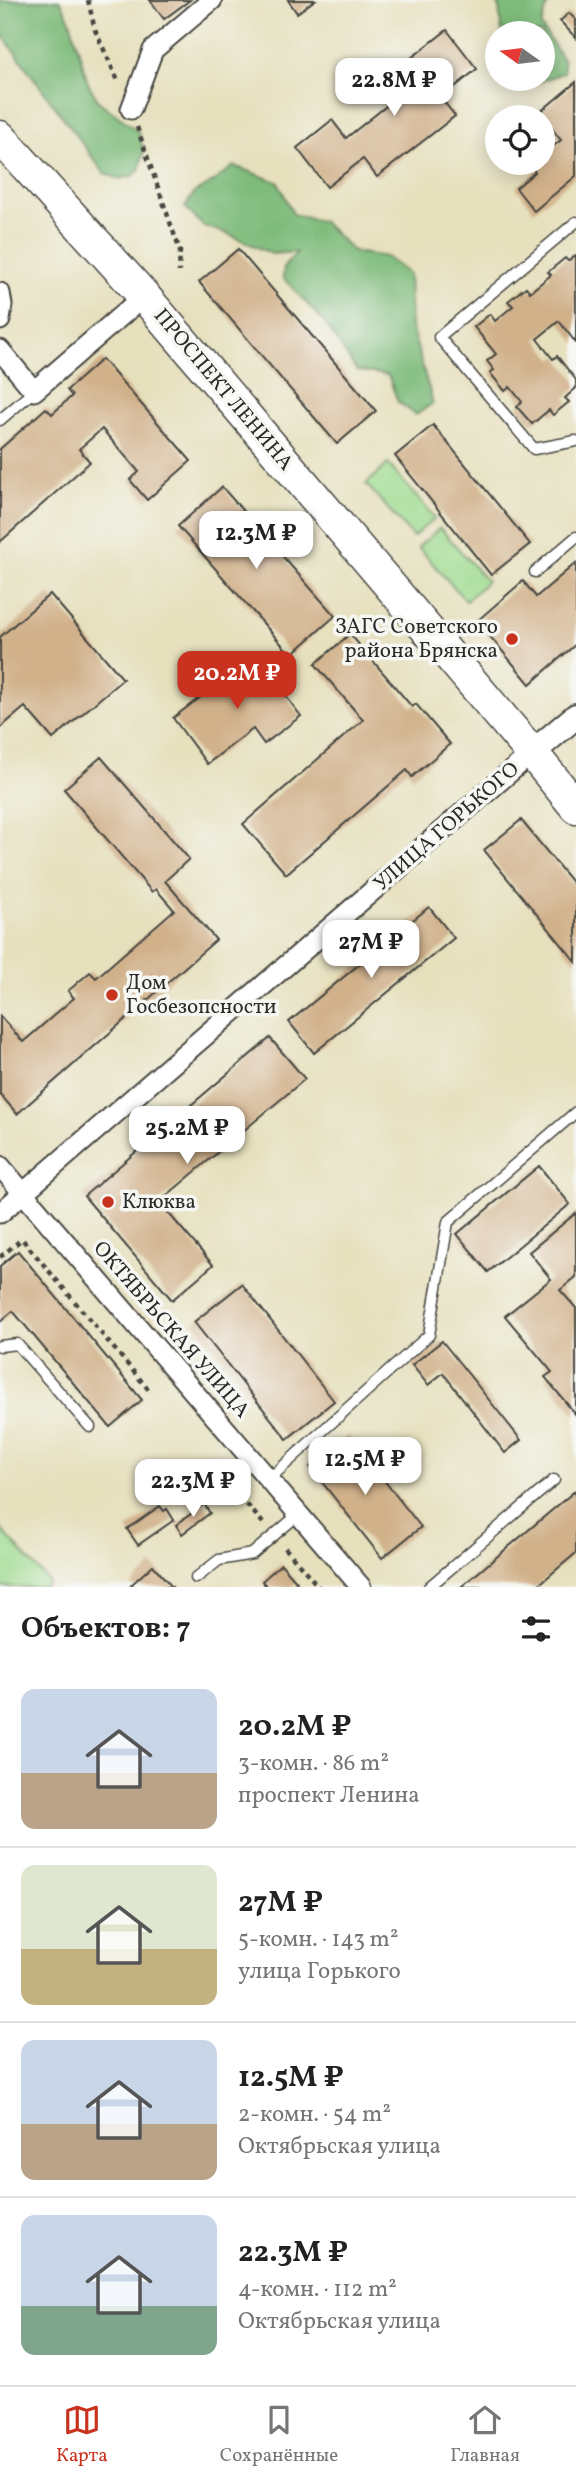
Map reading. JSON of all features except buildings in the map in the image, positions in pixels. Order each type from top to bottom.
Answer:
[{"type":"main road","name":"ПРОСПЕКТ ЛЕНИНА","points":[[0,137],[144,296],[576,807]]},
{"type":"street","points":[[131,109],[153,50],[212,0]]},
{"type":"street","points":[[0,293],[0,320]]},
{"type":"street","points":[[0,350],[34,391],[144,296]]},
{"type":"street","name":"УЛИЦА ГОРЬКОГО","points":[[0,1213],[576,716]]},
{"type":"street","name":"ОКТЯБРЬСКАЯ УЛИЦА","points":[[0,1166],[358,1586]]},
{"type":"lane","points":[[576,222],[439,337],[534,449],[576,441]]},
{"type":"lane","points":[[0,420],[34,391]]},
{"type":"lane","points":[[535,572],[576,537]]},
{"type":"lane","points":[[269,1479],[429,1335],[448,1222],[576,1112]]},
{"type":"lane","points":[[0,1346],[17,1343],[90,1427]]},
{"type":"lane","points":[[429,1587],[554,1480]]},
{"type":"lane","points":[[196,1578],[219,1560],[252,1554],[299,1514]]},
{"type":"path","points":[[88,0],[95,30],[131,109],[180,251],[179,272]]},
{"type":"path","points":[[0,1257],[22,1239],[149,1390]]},
{"type":"green space","points":[[0,0],[60,0],[70,20],[88,83],[98,101],[138,131],[144,151],[139,171],[119,179],[104,173],[0,32]]},
{"type":"green space","points":[[498,0],[549,0],[543,21],[501,21]]},
{"type":"green space","points":[[555,47],[564,61],[564,72],[555,76]]},
{"type":"green space","points":[[234,166],[278,182],[293,214],[323,222],[354,252],[386,257],[409,274],[411,326],[433,403],[416,415],[398,402],[388,375],[357,371],[325,323],[283,278],[284,267],[297,252],[272,254],[226,233],[203,226],[185,207],[195,192]]},
{"type":"green space","points":[[388,464],[435,518],[413,537],[366,484]]},
{"type":"green space","points":[[440,528],[487,581],[466,601],[418,547]]},
{"type":"green space","points":[[0,1528],[49,1582],[45,1587],[0,1587]]},
{"type":"place","name":"ЗАГС Советского района Брянска","points":[[512,639]]},
{"type":"place","name":"Дом Госбезопсности","points":[[112,995]]},
{"type":"place","name":"Клюква","points":[[108,1202]]}]
